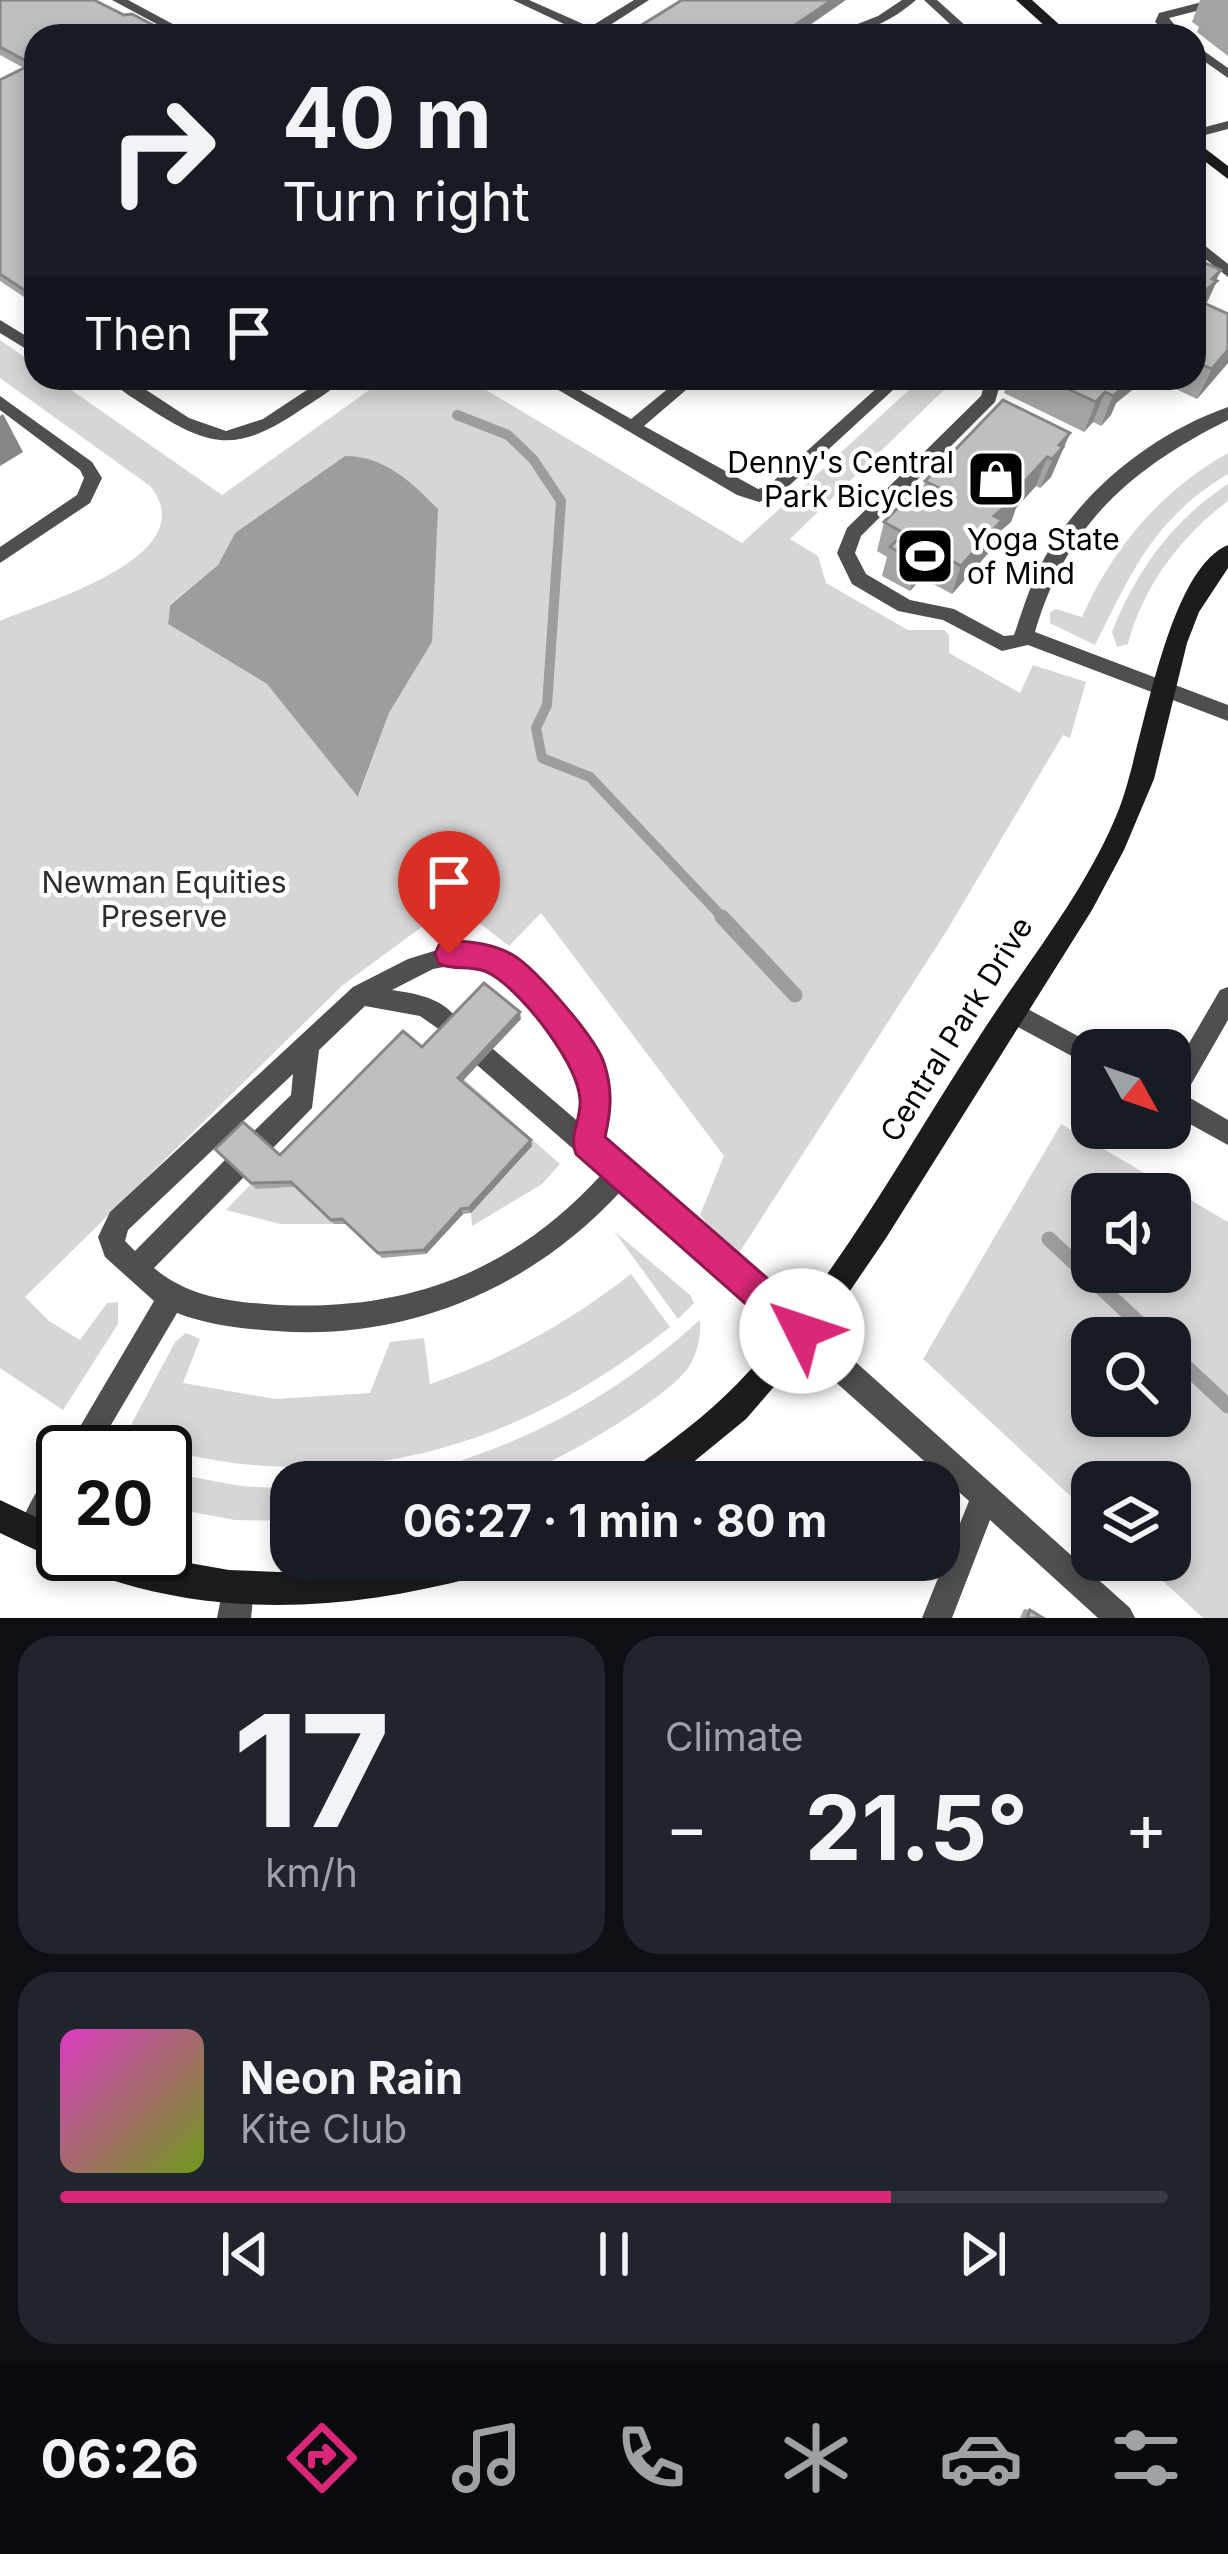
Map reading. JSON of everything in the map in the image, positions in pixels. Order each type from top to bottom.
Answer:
[{"type":"street","points":[[1023,0],[1051,24]]},
{"type":"street","name":"Central Park Drive","points":[[668,1461],[737,1406],[802,1331],[1010,1011],[1129,813],[1155,734],[1161,689],[1181,621],[1228,553]]},
{"type":"street","points":[[0,1516],[36,1535]]},
{"type":"street","points":[[165,1581],[235,1604],[383,1581]]},
{"type":"lane","points":[[118,0],[165,24]]},
{"type":"lane","points":[[519,0],[568,24]]},
{"type":"lane","points":[[604,24],[643,0]]},
{"type":"lane","points":[[868,24],[910,0]]},
{"type":"lane","points":[[930,0],[957,24]]},
{"type":"lane","points":[[1163,24],[1163,16],[1226,0]]},
{"type":"lane","points":[[134,390],[196,431],[228,439],[265,427],[319,390]]},
{"type":"lane","points":[[568,390],[759,496],[774,490],[885,390]]},
{"type":"lane","points":[[632,427],[677,390]]},
{"type":"lane","points":[[991,390],[989,398],[853,533],[846,554],[859,579],[905,606],[946,614],[1002,644],[1020,642],[1024,636],[1042,574],[1080,518],[1143,462],[1228,413]]},
{"type":"lane","points":[[0,402],[86,466],[93,485],[84,500],[0,556]]},
{"type":"lane","points":[[1024,636],[1228,713]]},
{"type":"lane","points":[[588,1143],[597,1104],[589,1064],[526,985],[503,964],[475,954],[449,954],[361,995],[119,1221],[111,1237],[114,1248],[171,1297],[223,1312],[277,1319],[359,1317],[400,1310],[495,1278],[539,1252],[590,1209],[620,1173]]},
{"type":"lane","points":[[361,995],[425,1006],[450,1027]]},
{"type":"lane","points":[[1191,1063],[1228,998]]},
{"type":"lane","points":[[1010,1011],[1071,1044]]},
{"type":"lane","points":[[262,1141],[303,1100],[308,1043]]},
{"type":"lane","points":[[485,1057],[802,1331],[1120,1618]]},
{"type":"lane","points":[[1191,1112],[1228,1133]]},
{"type":"lane","points":[[135,1269],[235,1168]]},
{"type":"lane","points":[[95,1425],[171,1297]]},
{"type":"lane","points":[[938,1618],[985,1496]]},
{"type":"lane","points":[[31,1533],[36,1525]]},
{"type":"green space","name":"Newman Equities Preserve","points":[[0,340],[24,357],[24,390],[71,390],[222,495],[369,390],[486,390],[742,543],[909,390],[944,390],[790,539],[818,556],[826,583],[908,630],[944,630],[949,635],[949,653],[1020,693],[1033,665],[1086,682],[1070,738],[1063,735],[946,932],[739,1253],[700,1215],[724,1156],[541,913],[509,946],[478,922],[494,905],[473,889],[343,985],[25,1297],[49,1321],[80,1340],[107,1303],[118,1302],[118,1324],[63,1410],[0,1368],[0,621],[82,588],[139,554],[157,534],[162,511],[150,486],[0,378]],"holes":[[[345,456],[432,642],[389,713],[359,796],[267,684],[168,624],[170,604],[218,565],[235,533]]]},
{"type":"green space","points":[[1228,453],[1228,474],[1181,509],[1147,549],[1095,645],[1050,623],[1050,612],[1056,609],[1082,617],[1108,567],[1142,523],[1181,485]]},
{"type":"green space","points":[[1228,484],[1228,501],[1166,564],[1143,602],[1128,644],[1117,647],[1112,632],[1145,568],[1173,531]]},
{"type":"green space","points":[[464,1079],[560,1164],[542,1184],[472,1226],[471,1213],[532,1146],[460,1084]]},
{"type":"green space","points":[[1061,1124],[1071,1130],[1071,1149],[1104,1149],[1144,1173],[1071,1173],[1071,1293],[1191,1293],[1191,1200],[1228,1222],[1228,1618],[1203,1618],[1163,1581],[1191,1581],[1191,1461],[1071,1461],[1071,1496],[923,1359]]},
{"type":"green space","points":[[251,1184],[256,1189],[295,1187],[334,1224],[280,1224],[226,1210]]},
{"type":"green space","points":[[614,1231],[690,1295],[694,1303],[678,1319]]},
{"type":"green space","points":[[631,1274],[670,1327],[608,1372],[544,1408],[479,1436],[411,1456],[376,1461],[270,1461],[270,1466],[192,1455],[192,1425],[131,1425],[175,1342],[186,1333],[200,1339],[183,1383],[275,1399],[370,1393],[390,1342],[424,1338],[430,1384],[535,1338]]},
{"type":"green space","points":[[700,1320],[695,1354],[678,1379],[602,1433],[550,1461],[460,1461],[550,1424],[664,1350]]},
{"type":"green space","points":[[192,1477],[270,1488],[270,1521],[192,1512]]},
{"type":"shaded area","points":[[345,456],[385,466],[438,509],[432,642],[389,713],[358,797],[267,684],[168,624],[170,605],[218,565],[235,533]]},
{"type":"building","points":[[0,0],[94,0],[151,24],[24,24],[24,60],[0,47]]},
{"type":"building","points":[[682,0],[832,0],[797,24],[643,24]]},
{"type":"building","points":[[24,68],[24,290],[0,274],[0,80]]},
{"type":"building","points":[[1206,263],[1221,270],[1212,279],[1217,281],[1206,290]]},
{"type":"building","points":[[1206,304],[1228,314],[1228,350],[1212,369],[1206,366]]},
{"type":"building","points":[[1070,390],[1119,390],[1114,396],[1105,392],[1096,402]]},
{"type":"building","points":[[1003,400],[1070,433],[1059,445],[1063,447],[1052,459],[1047,457],[1017,490],[1022,493],[994,516],[1002,520],[961,566],[931,549],[918,563],[890,547],[904,533],[884,522],[911,494],[931,504],[943,490],[925,481]]},
{"type":"building","points":[[484,983],[520,1012],[458,1078],[531,1140],[424,1250],[378,1253],[342,1219],[331,1220],[291,1182],[251,1183],[215,1149],[243,1122],[280,1155],[403,1031],[422,1047]]},
{"type":"waterway","points":[[457,415],[508,435],[533,459],[561,501],[547,705],[536,728],[542,758],[590,777],[725,920]]},
{"type":"waterway","points":[[722,917],[795,995]]},
{"type":"waterway","points":[[1049,1239],[1133,1317]]},
{"type":"waterway","points":[[1191,1372],[1228,1406]]},
{"type":"place","name":"Denny's Central Park Bicycles","points":[[996,479]]},
{"type":"place","name":"Yoga State of Mind","points":[[925,556]]},
{"type":"route","points":[[449,954],[475,954],[503,964],[526,985],[589,1064],[597,1104],[588,1143],[802,1331]]}]
